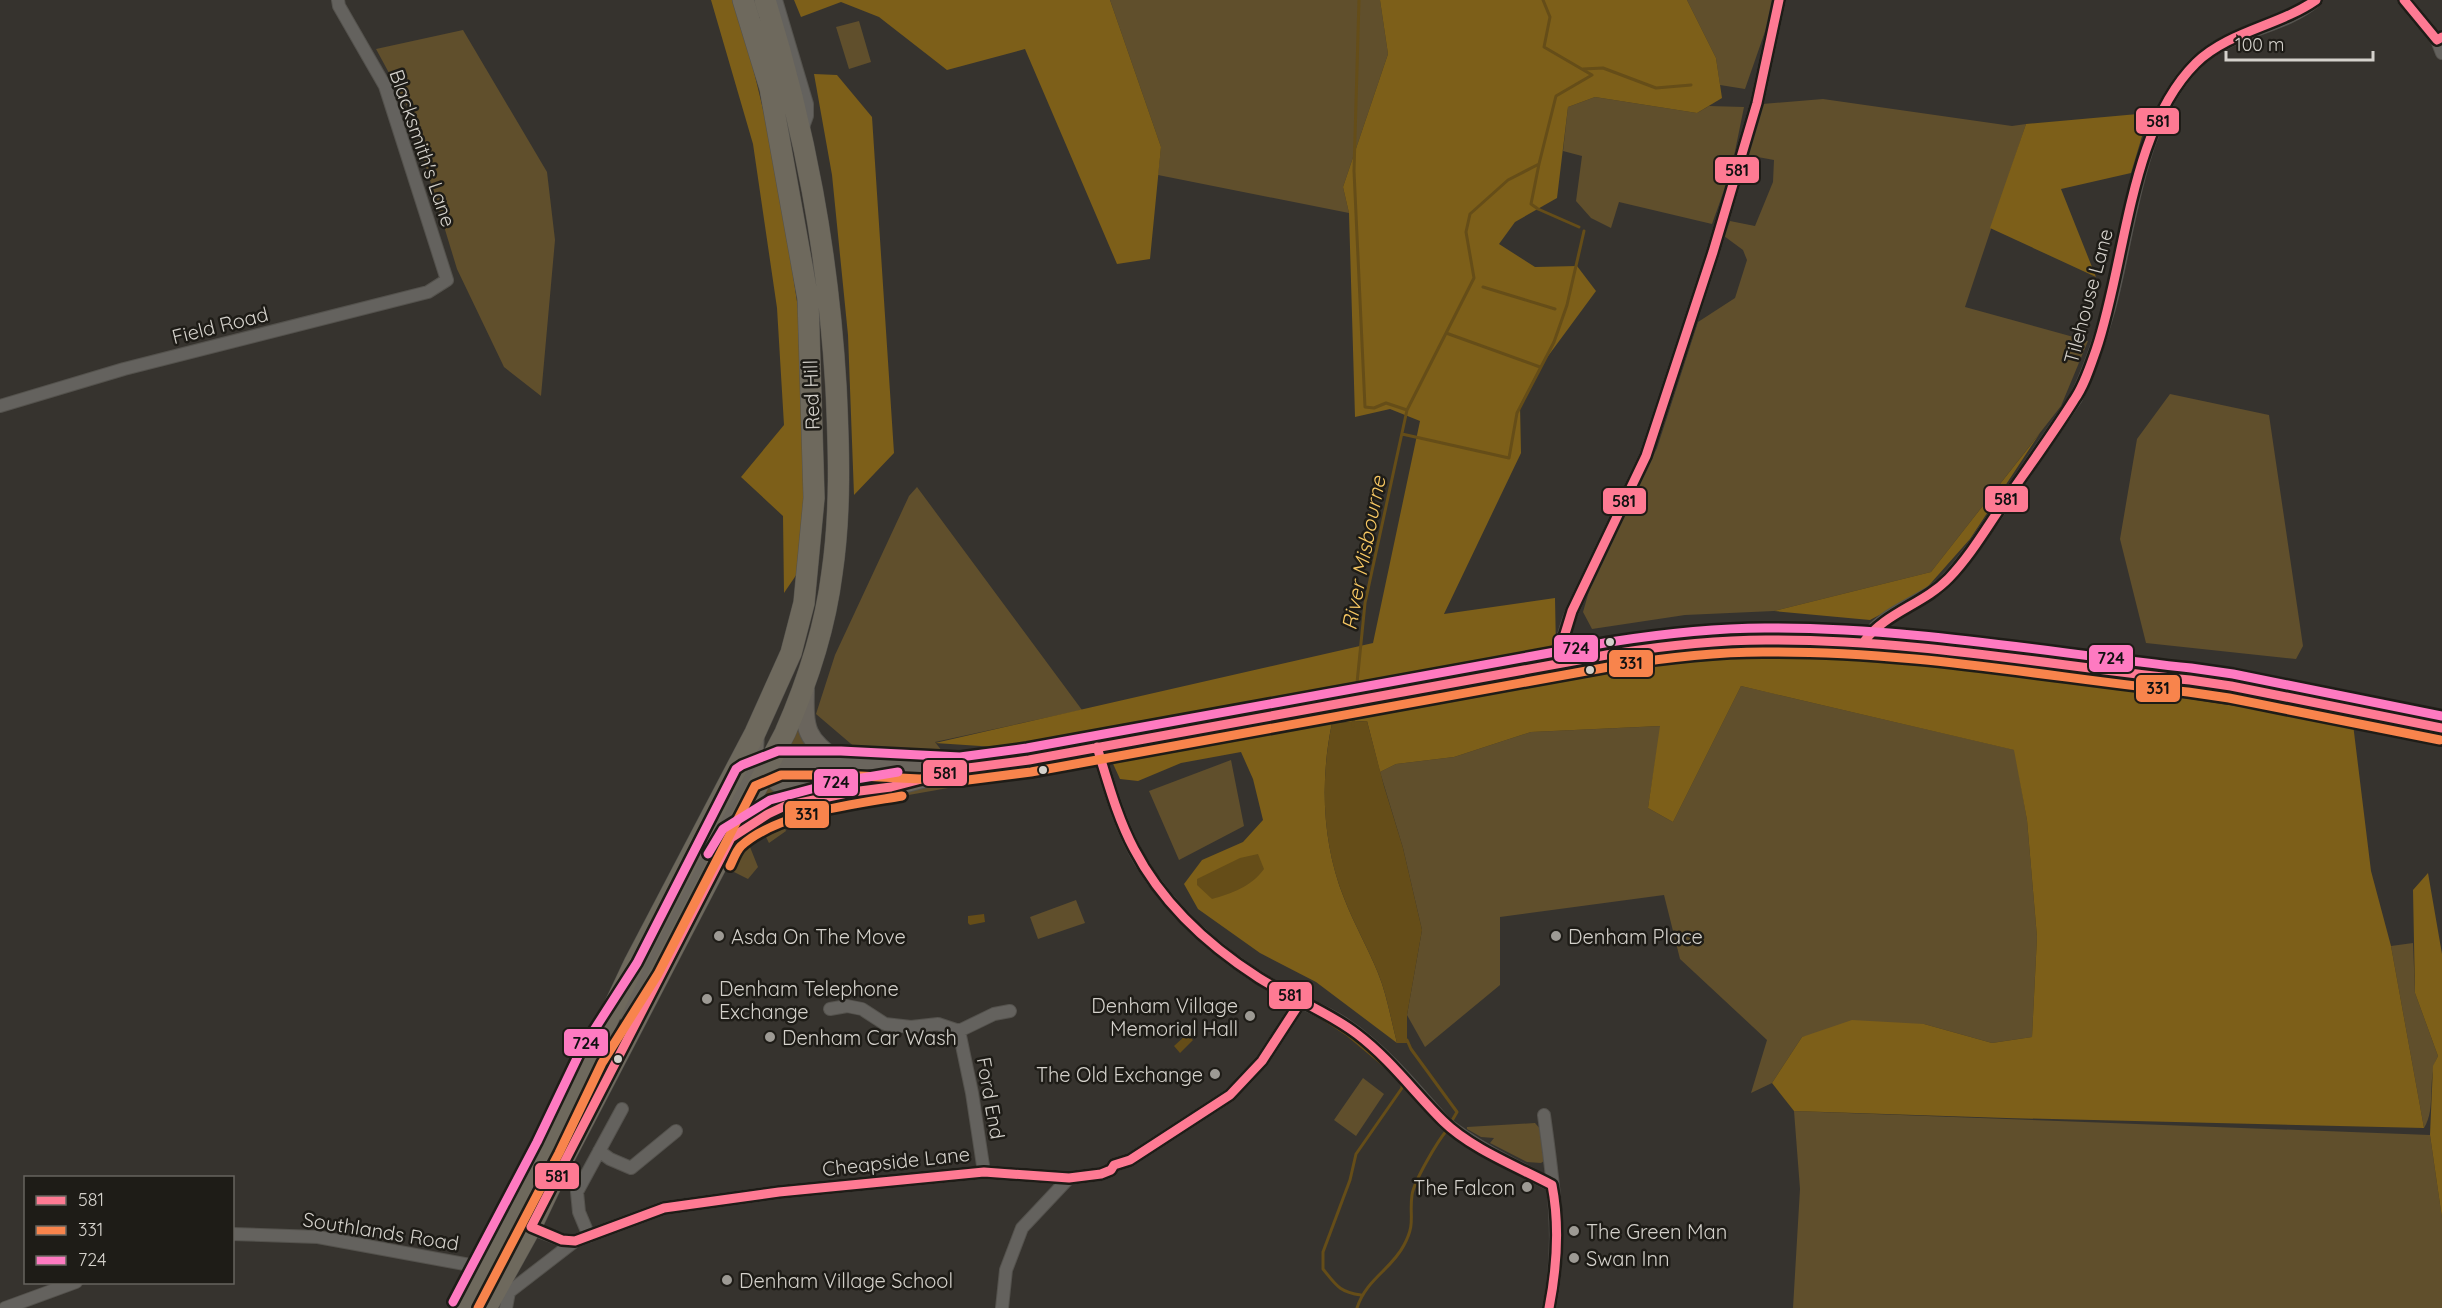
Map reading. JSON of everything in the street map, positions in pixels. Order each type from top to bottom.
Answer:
[{"type":"highway","name":"Red Hill","points":[[464,1308],[548,1147],[658,916],[755,733],[791,653],[801,613],[814,498],[808,299],[770,88],[743,0]]},
{"type":"highway","name":"Red Hill","points":[[486,1308],[531,1227],[785,734],[806,687],[832,574],[838,502],[838,438],[832,313],[821,232],[802,130],[765,0]]},
{"type":"main road","points":[[731,838],[761,825],[785,806],[846,793],[891,787],[960,769],[1097,747],[1669,645],[1726,641],[1786,640],[1863,643],[2231,686],[2442,728]]},
{"type":"main road","points":[[806,687],[807,728],[815,744],[848,764]]},
{"type":"main road","points":[[755,733],[756,760],[784,787],[809,794],[846,793]]},
{"type":"main road","points":[[591,1057],[647,969],[746,776],[779,763],[960,769]]},
{"type":"street","name":"Blacksmith's Lane","points":[[338,0],[339,6],[385,86],[447,280]]},
{"type":"street","name":"Red Hill","points":[[776,0],[807,104],[807,116],[802,130]]},
{"type":"street","points":[[1562,663],[1560,648],[1563,634],[1646,456],[1713,252],[1757,103],[1779,0]]},
{"type":"street","name":"Tilehouse Lane","points":[[1863,643],[1878,624],[1940,587],[1955,571],[2076,398],[2087,374],[2109,308],[2142,169],[2166,99],[2191,68],[2213,48],[2294,15],[2316,0]]},
{"type":"street","points":[[2404,0],[2440,38],[2442,53]]},
{"type":"street","name":"Field Road","points":[[0,406],[124,369],[428,292],[447,280]]},
{"type":"street","points":[[1097,747],[1116,808],[1140,860],[1159,888],[1199,932],[1244,968],[1281,991],[1326,1012],[1362,1039],[1411,1082],[1449,1126],[1501,1159],[1552,1185]]},
{"type":"street","points":[[846,793],[848,764]]},
{"type":"street","points":[[882,766],[891,787]]},
{"type":"street","name":"Cheapside Lane","points":[[506,1308],[509,1292],[575,1241],[664,1208],[779,1192],[984,1172],[1069,1178],[1101,1174],[1111,1170],[1114,1165],[1130,1160],[1230,1095],[1262,1061],[1301,1001]]},
{"type":"street","points":[[830,1009],[847,1006],[862,1009],[885,1024],[911,1027],[938,1024],[959,1031],[994,1014],[1010,1011]]},
{"type":"street","name":"Ford End","points":[[959,1031],[972,1094],[984,1172]]},
{"type":"street","points":[[589,1236],[579,1212],[577,1192],[622,1109]]},
{"type":"street","points":[[1544,1115],[1555,1197],[1557,1248],[1550,1308]]},
{"type":"street","points":[[599,1151],[610,1159],[631,1168],[676,1131]]},
{"type":"street","points":[[1002,1308],[1006,1270],[1022,1228],[1069,1178]]},
{"type":"street","points":[[486,1268],[519,1225],[531,1227],[562,1240],[575,1241]]},
{"type":"street","name":"Southlands Road","points":[[234,1234],[318,1237],[486,1268]]},
{"type":"street","points":[[5,1308],[71,1284]]},
{"type":"shaded area","points":[[711,0],[732,0],[749,51],[778,172],[802,336],[803,565],[784,593],[783,516],[741,477],[784,425],[777,308],[753,144]]},
{"type":"shaded area","points":[[794,0],[1110,0],[1161,147],[1150,259],[1117,264],[1025,49],[947,70],[879,17],[841,2],[801,17]]},
{"type":"shaded area","points":[[1110,0],[1380,0],[1388,54],[1343,187],[1349,213],[1158,175],[1161,147]]},
{"type":"shaded area","points":[[1380,0],[1687,0],[1716,58],[1722,98],[1697,113],[1595,97],[1568,107],[1557,198],[1515,222],[1499,244],[1535,267],[1577,266],[1596,291],[1540,367],[1520,405],[1521,453],[1444,614],[1555,598],[1556,650],[1054,751],[935,743],[1373,643],[1420,421],[1390,409],[1355,417],[1349,213],[1343,187],[1388,54]]},
{"type":"shaded area","points":[[1687,0],[1776,0],[1745,89],[1720,85],[1716,58]]},
{"type":"shaded area","points":[[859,21],[871,62],[849,69],[836,27]]},
{"type":"shaded area","points":[[463,30],[547,172],[555,240],[541,396],[504,367],[457,269],[408,108],[376,49]]},
{"type":"shaded area","points":[[814,74],[837,75],[872,117],[894,453],[854,495],[848,335],[832,175]]},
{"type":"shaded area","points":[[1595,97],[1697,113],[1709,106],[1744,107],[1731,171],[1712,224],[1619,202],[1611,228],[1591,218],[1576,201],[1582,156],[1563,151],[1568,107]]},
{"type":"shaded area","points":[[1823,99],[2012,126],[2026,124],[1965,307],[2088,341],[2061,406],[1931,572],[1774,611],[1685,615],[1592,629],[1583,612],[1593,577],[1657,448],[1698,322],[1735,298],[1747,260],[1743,250],[1724,236],[1730,221],[1755,226],[1773,182],[1774,160],[1747,155],[1762,104]]},
{"type":"shaded area","points":[[2149,113],[2131,173],[2061,189],[2096,277],[1990,228],[2026,124]]},
{"type":"shaded area","points":[[2170,394],[2269,415],[2303,646],[2296,659],[2146,643],[2120,539],[2137,439]]},
{"type":"shaded area","points":[[2040,433],[1970,539],[1923,592],[1870,620],[1774,611],[1931,572]]},
{"type":"shaded area","points":[[917,487],[1082,710],[935,742],[942,751],[857,749],[816,714],[835,655],[909,496]]},
{"type":"shaded area","points":[[1707,651],[1807,653],[2039,676],[2353,724],[2371,871],[2391,946],[2424,1128],[1794,1111],[1772,1083],[1802,1037],[1852,1020],[1924,1024],[1992,1043],[2032,1037],[2037,937],[2027,820],[2014,750],[1741,686],[1673,822],[1648,808],[1660,726],[1531,732],[1454,757],[1396,764],[1380,772],[1367,721],[1332,723],[1325,789],[1327,833],[1331,855],[1344,898],[1381,981],[1397,1043],[1316,982],[1260,953],[1198,909],[1184,884],[1202,860],[1243,842],[1263,820],[1253,779],[1241,752],[1181,763],[1138,781],[1120,779],[1109,755],[1088,753],[1556,664],[1557,679]]},
{"type":"shaded area","points":[[1741,686],[2015,750],[2027,820],[2037,937],[2032,1037],[1992,1043],[1924,1024],[1802,1037],[1772,1083],[1751,1093],[1767,1040],[1680,959],[1664,895],[1500,917],[1500,985],[1425,1047],[1407,1015],[1422,930],[1403,848],[1380,772],[1396,764],[1454,757],[1531,732],[1661,726],[1648,808],[1673,822]]},
{"type":"shaded area","points":[[801,713],[827,758],[779,755]]},
{"type":"shaded area","points":[[1367,721],[1403,848],[1422,930],[1407,1015],[1407,1043],[1397,1043],[1381,981],[1348,908],[1331,856],[1327,834],[1325,789],[1332,723]]},
{"type":"shaded area","points":[[1231,760],[1244,826],[1179,860],[1149,791]]},
{"type":"shaded area","points":[[1079,765],[1027,774],[1030,769]]},
{"type":"shaded area","points":[[792,769],[838,771],[850,774],[847,785],[817,787],[801,784],[773,772]]},
{"type":"shaded area","points":[[1014,772],[1016,776],[903,796],[898,793]]},
{"type":"shaded area","points":[[764,783],[774,790],[799,799],[748,817]]},
{"type":"shaded area","points":[[784,826],[786,831],[769,843],[767,833]]},
{"type":"shaded area","points":[[758,830],[750,847],[758,867],[748,879],[732,871],[729,866],[740,842]]},
{"type":"shaded area","points":[[1258,854],[1264,869],[1241,888],[1212,899],[1197,885],[1197,879],[1240,858]]},
{"type":"shaded area","points":[[2428,873],[2442,954],[2442,1218],[2430,1135],[2433,1066],[2438,1056],[2415,993],[2413,890]]},
{"type":"shaded area","points":[[1076,900],[1085,923],[1038,939],[1030,917]]},
{"type":"shaded area","points":[[984,914],[985,922],[970,925],[968,923],[968,916]]},
{"type":"shaded area","points":[[2413,943],[2415,993],[2438,1056],[2434,1065],[2430,1111],[2424,1128],[2391,946]]},
{"type":"shaded area","points":[[1187,1034],[1193,1040],[1180,1053],[1174,1046]]},
{"type":"shaded area","points":[[1363,1078],[1384,1094],[1356,1136],[1334,1120]]},
{"type":"shaded area","points":[[1794,1111],[2430,1135],[2442,1218],[2442,1308],[1793,1308],[1800,1189]]},
{"type":"shaded area","points":[[1535,1123],[1542,1131],[1544,1161],[1541,1163],[1527,1162],[1490,1143],[1494,1138],[1481,1137],[1467,1129],[1467,1127]]},
{"type":"waterway","points":[[1359,0],[1354,171],[1365,407],[1374,408],[1386,403],[1407,410]]},
{"type":"waterway","name":"River Misbourne","points":[[1356,693],[1365,603],[1407,410],[1474,278],[1466,232],[1470,214],[1508,180],[1539,164],[1556,96],[1592,75],[1544,47],[1550,17],[1543,0]]},
{"type":"waterway","points":[[1583,69],[1603,68],[1656,88],[1691,85]]},
{"type":"waterway","points":[[1539,164],[1531,204],[1579,227]]},
{"type":"waterway","points":[[1402,434],[1509,458],[1517,413],[1554,342],[1567,305],[1584,231]]},
{"type":"waterway","points":[[1483,287],[1555,309]]},
{"type":"waterway","points":[[1446,333],[1540,367]]},
{"type":"waterway","name":"River Misbourne","points":[[1353,726],[1354,709]]},
{"type":"waterway","points":[[1322,1018],[1348,1035],[1385,1066]]},
{"type":"waterway","name":"River Misbourne","points":[[1407,1040],[1411,1049],[1457,1112],[1450,1124]]},
{"type":"waterway","points":[[1361,1295],[1343,1290],[1331,1279],[1323,1269],[1323,1252],[1350,1180],[1356,1154],[1402,1088],[1402,1083]]},
{"type":"waterway","name":"River Misbourne","points":[[1357,1308],[1366,1289],[1393,1261],[1404,1245],[1411,1225],[1411,1202],[1414,1189],[1427,1162],[1447,1130]]},
{"type":"transit line","name":"581","points":[[1562,663],[1564,637],[1572,611],[1646,456],[1713,252],[1757,103],[1779,0]]},
{"type":"transit line","name":"581","points":[[1863,643],[1882,624],[1939,587],[1957,569],[2078,395],[2096,350],[2106,315],[2143,160],[2156,123],[2174,91],[2196,63],[2223,43],[2302,9],[2316,0]]},
{"type":"transit line","name":"581","points":[[2404,0],[2437,40],[2442,37]]},
{"type":"transit line","name":"724","points":[[453,1302],[537,1142],[580,1052],[637,963],[736,769],[778,751],[841,751],[960,757],[1027,748],[1610,642],[1648,636],[1746,628],[1818,629],[1925,636],[2191,668],[2233,674],[2442,716]]},
{"type":"transit line","name":"581","points":[[1301,1001],[1262,1061],[1230,1095],[1130,1160],[1114,1165],[1111,1170],[1101,1174],[1069,1178],[984,1172],[779,1192],[664,1208],[575,1241],[562,1240],[531,1227],[731,838],[785,806],[852,792],[891,787],[960,769],[1029,760],[1612,654],[1727,641],[1819,641],[1978,654],[2231,686],[2442,728]]},
{"type":"transit line","name":"331","points":[[478,1308],[559,1153],[602,1063],[658,974],[755,786],[781,775],[840,775],[960,781],[1031,772],[1614,666],[1688,656],[1744,652],[1870,655],[2188,692],[2440,740]]},
{"type":"transit line","name":"581","points":[[1097,747],[1118,812],[1134,849],[1158,887],[1188,922],[1222,952],[1259,978],[1334,1018],[1357,1034],[1380,1054],[1454,1131],[1480,1148],[1552,1185]]},
{"type":"transit line","name":"724","points":[[708,854],[723,829],[770,800],[838,782],[898,772]]},
{"type":"transit line","name":"331","points":[[730,866],[741,846],[775,825],[817,812],[902,796]]},
{"type":"transit line","name":"581","points":[[1549,1308],[1556,1246],[1556,1216],[1552,1185]]},
{"type":"place","name":"Asda On The Move","points":[[719,936]]},
{"type":"place","name":"Denham Place","points":[[1556,936]]},
{"type":"place","name":"Denham Telephone Exchange","points":[[707,999]]},
{"type":"place","name":"Denham Village Memorial Hall","points":[[1250,1016]]},
{"type":"place","name":"Denham Car Wash","points":[[770,1037]]},
{"type":"place","name":"The Old Exchange","points":[[1215,1074]]},
{"type":"place","name":"The Falcon","points":[[1527,1187]]},
{"type":"place","name":"The Green Man","points":[[1574,1231]]},
{"type":"place","name":"Swan Inn","points":[[1574,1258]]},
{"type":"place","name":"Denham Village School","points":[[727,1280]]}]
